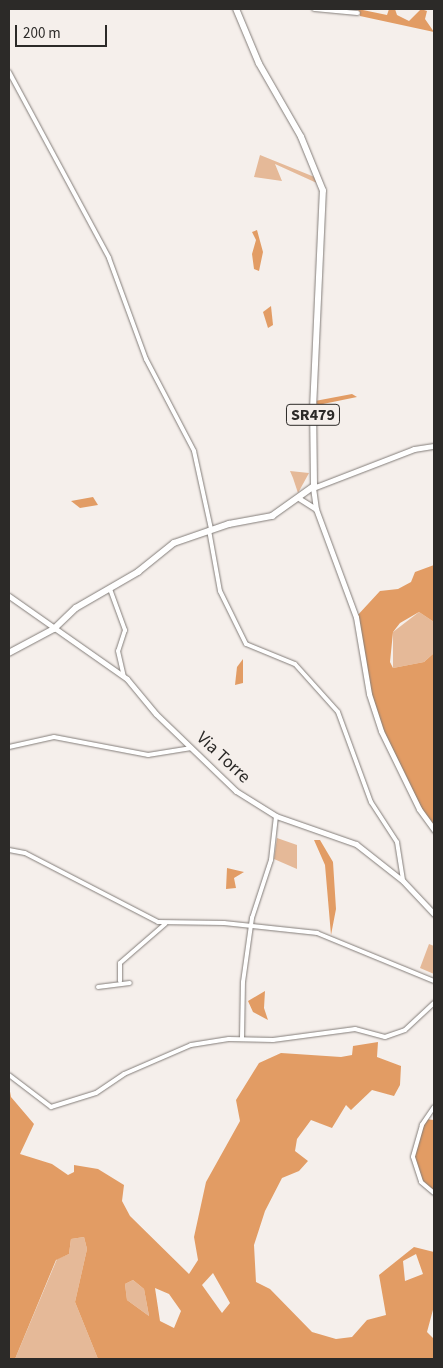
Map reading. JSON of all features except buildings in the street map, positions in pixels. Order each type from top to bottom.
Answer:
[{"type":"main road","name":"SR479","points":[[236,9],[258,64],[301,138],[323,191],[313,488]]},
{"type":"main road","points":[[9,653],[54,629],[76,608],[110,589],[174,543],[210,530],[272,516],[300,499],[313,488],[414,449],[434,446]]},
{"type":"main road","points":[[313,488],[316,509],[358,621],[369,694],[382,731],[418,809],[434,830]]},
{"type":"main road","points":[[300,499],[316,509]]},
{"type":"main road","name":"Via Torre","points":[[9,596],[124,676],[191,748],[232,788],[276,816],[356,844],[403,881],[434,914]]},
{"type":"street","points":[[314,9],[358,13]]},
{"type":"street","points":[[9,72],[109,258],[146,359],[194,451],[220,591],[246,644],[294,664],[338,712],[370,802],[397,842],[403,881]]},
{"type":"street","points":[[110,589],[125,630],[118,651],[124,676]]},
{"type":"street","points":[[9,747],[54,737],[148,755],[191,748]]},
{"type":"street","points":[[242,1038],[243,982],[251,928],[258,891],[271,860],[276,816]]},
{"type":"street","points":[[9,850],[24,853],[137,915],[165,924],[224,923],[251,928],[317,933],[434,981]]},
{"type":"street","points":[[120,982],[120,963],[165,924]]},
{"type":"street","points":[[98,987],[120,982],[130,983]]},
{"type":"street","points":[[9,1075],[51,1107],[96,1093],[181,1048],[242,1038],[273,1040],[355,1028],[391,1036],[406,1030],[434,1003]]},
{"type":"street","points":[[434,1107],[422,1125],[413,1153],[420,1178],[434,1192]]},
{"type":"shaded area","points":[[358,9],[387,15],[389,9],[395,9],[397,15],[409,21],[421,9],[427,11],[425,19],[434,32],[360,16]]},
{"type":"shaded area","points":[[260,155],[317,178],[319,184],[275,164],[282,181],[254,177]]},
{"type":"shaded area","points":[[257,230],[263,252],[259,271],[254,269],[252,254],[256,240],[252,232]]},
{"type":"shaded area","points":[[271,306],[273,325],[268,328],[263,312]]},
{"type":"shaded area","points":[[352,394],[357,397],[318,405],[315,401]]},
{"type":"shaded area","points":[[290,471],[309,473],[298,493],[293,478]]},
{"type":"shaded area","points":[[93,497],[98,505],[80,508],[71,501]]},
{"type":"shaded area","points":[[434,565],[434,622],[419,612],[400,623],[393,632],[390,662],[393,668],[424,662],[434,653],[434,830],[392,755],[369,694],[356,617],[380,591],[398,589],[411,582],[415,572]]},
{"type":"shaded area","points":[[419,612],[434,622],[434,653],[424,662],[393,668],[393,632]]},
{"type":"shaded area","points":[[243,659],[243,683],[235,685],[237,667]]},
{"type":"shaded area","points":[[277,838],[297,845],[297,869],[274,859]]},
{"type":"shaded area","points":[[314,840],[320,840],[333,862],[336,909],[331,935],[325,865]]},
{"type":"shaded area","points":[[227,868],[244,872],[234,878],[236,888],[226,889]]},
{"type":"shaded area","points":[[429,944],[434,946],[434,974],[420,968]]},
{"type":"shaded area","points":[[265,991],[264,1008],[268,1020],[253,1012],[248,1001]]},
{"type":"shaded area","points":[[378,1042],[377,1057],[401,1066],[400,1085],[394,1096],[372,1090],[351,1110],[346,1105],[332,1128],[311,1120],[297,1139],[295,1151],[308,1161],[299,1171],[282,1178],[265,1211],[254,1245],[256,1282],[270,1289],[312,1332],[336,1339],[352,1337],[367,1320],[386,1315],[379,1275],[414,1247],[434,1252],[434,1306],[427,1332],[434,1339],[434,1359],[98,1359],[75,1302],[87,1249],[84,1237],[71,1239],[69,1254],[56,1260],[15,1359],[9,1359],[9,1086],[11,1097],[34,1124],[20,1154],[52,1164],[68,1175],[74,1172],[74,1165],[98,1169],[124,1185],[122,1201],[130,1216],[189,1274],[198,1260],[194,1237],[206,1182],[240,1121],[236,1100],[259,1063],[281,1053],[341,1057],[352,1055],[353,1046]],"holes":[[[416,1254],[423,1274],[405,1281],[403,1261]],[[213,1273],[230,1303],[222,1313],[202,1285]],[[133,1280],[144,1289],[149,1316],[127,1300],[125,1284]],[[155,1288],[169,1294],[181,1311],[174,1328],[160,1321]]]},
{"type":"shaded area","points":[[425,1119],[434,1120],[434,1193],[424,1185],[413,1157]]},
{"type":"shaded area","points":[[84,1237],[87,1249],[75,1302],[98,1359],[15,1359],[57,1259],[69,1254],[71,1239]]},
{"type":"shaded area","points":[[133,1280],[144,1289],[149,1316],[127,1300],[125,1284]]}]
